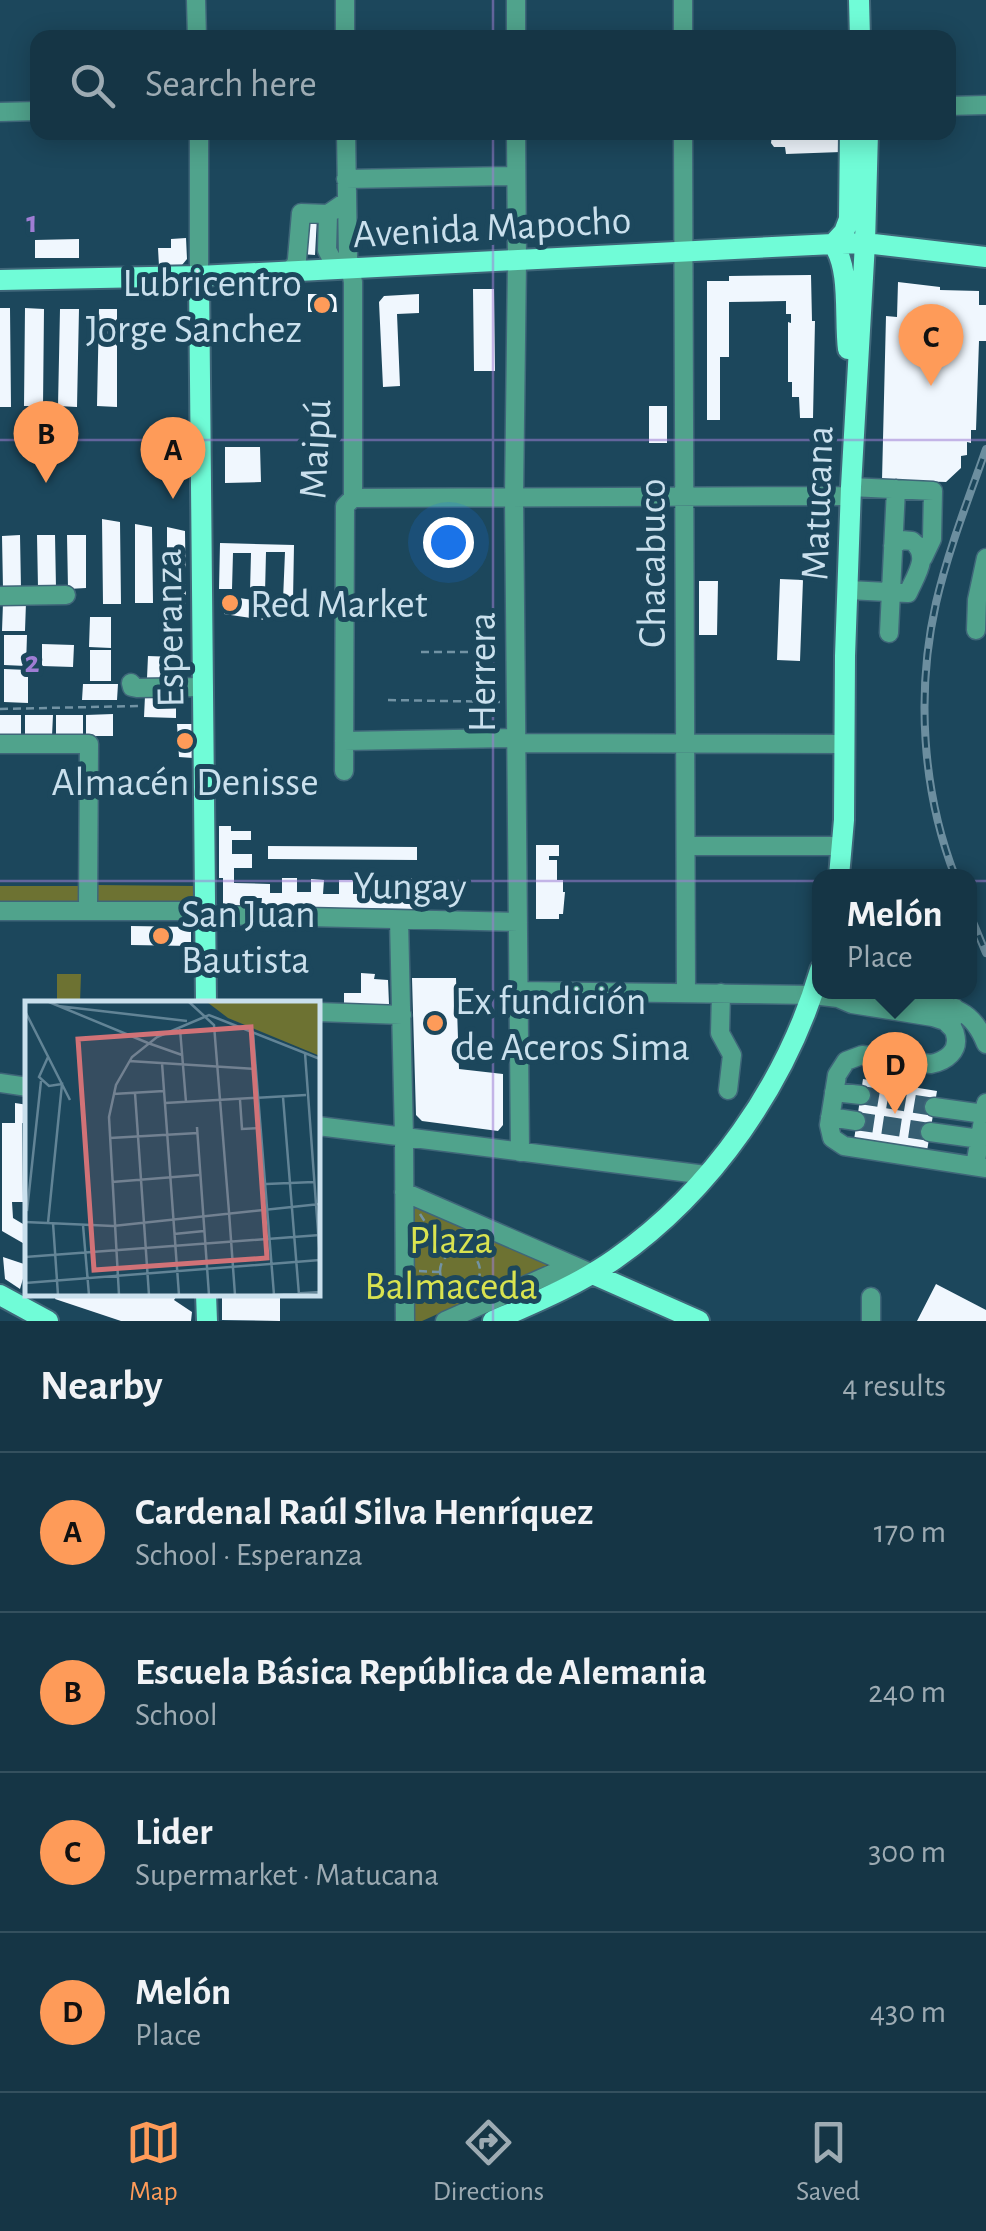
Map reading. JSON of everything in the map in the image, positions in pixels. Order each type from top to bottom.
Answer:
[{"type":"main road","points":[[859,0],[860,30]]},
{"type":"main road","points":[[850,140],[849,219],[833,244],[843,270],[846,337],[855,386]]},
{"type":"main road","name":"Matucana","points":[[840,869],[855,386],[868,140]]},
{"type":"main road","name":"Avenida Mapocho","points":[[0,280],[199,276],[833,244],[986,257]]},
{"type":"main road","name":"Esperanza","points":[[199,276],[206,1001]]},
{"type":"main road","points":[[492,1321],[593,1274],[632,1246],[706,1176],[752,1115],[812,997]]},
{"type":"main road","points":[[593,1274],[700,1321]]},
{"type":"main road","points":[[0,1295],[48,1321]]},
{"type":"street","points":[[196,0],[197,30]]},
{"type":"street","points":[[344,0],[345,30]]},
{"type":"street","points":[[516,0],[516,30]]},
{"type":"street","points":[[683,0],[684,30]]},
{"type":"street","points":[[956,106],[986,105]]},
{"type":"street","points":[[0,112],[30,111]]},
{"type":"street","name":"Esperanza","points":[[199,276],[200,140]]},
{"type":"street","name":"Maipú","points":[[344,771],[345,506],[353,498],[352,282],[344,268],[348,243],[346,140]]},
{"type":"street","name":"Herrera","points":[[516,140],[514,498],[520,1152]]},
{"type":"street","name":"Chacabuco","points":[[684,140],[686,993]]},
{"type":"street","points":[[346,179],[516,176]]},
{"type":"street","points":[[289,271],[328,214],[347,201]]},
{"type":"street","points":[[328,214],[301,214],[310,242],[344,268]]},
{"type":"street","points":[[310,242],[348,243]]},
{"type":"street","points":[[889,634],[896,490]]},
{"type":"street","points":[[353,498],[933,492],[932,539],[908,593],[848,590]]},
{"type":"street","points":[[893,546],[901,540],[912,540],[923,558]]},
{"type":"street","points":[[976,630],[977,600],[986,558]]},
{"type":"street","points":[[0,596],[66,594]]},
{"type":"street","points":[[134,685],[204,688]]},
{"type":"street","points":[[344,741],[508,738],[524,743],[844,744]]},
{"type":"street","points":[[0,744],[89,744],[88,910]]},
{"type":"street","points":[[686,846],[842,846]]},
{"type":"street","name":"Yungay","points":[[0,911],[518,922]]},
{"type":"street","points":[[399,920],[405,1321]]},
{"type":"street","points":[[518,991],[812,995]]},
{"type":"street","points":[[721,993],[720,1033],[732,1055],[728,1090]]},
{"type":"street","points":[[840,999],[933,1017],[952,1028],[956,1047],[942,1062],[931,1064],[856,1056],[846,1061],[839,1070],[830,1118],[830,1134],[836,1142],[980,1167],[985,1109],[934,1107]]},
{"type":"street","points":[[888,999],[954,1008],[974,1021],[986,1044]]},
{"type":"street","points":[[952,1028],[954,1008]]},
{"type":"street","points":[[320,1012],[402,1015]]},
{"type":"street","points":[[0,1084],[25,1087]]},
{"type":"street","points":[[834,1092],[860,1096]]},
{"type":"street","points":[[830,1118],[856,1121]]},
{"type":"street","points":[[320,1126],[706,1176]]},
{"type":"street","points":[[930,1132],[980,1139]]},
{"type":"street","points":[[404,1192],[593,1274]]},
{"type":"street","points":[[444,1321],[572,1265]]},
{"type":"street","points":[[871,1297],[871,1321]]},
{"type":"path","points":[[421,652],[498,652]]},
{"type":"path","points":[[0,708],[138,706],[134,685]]},
{"type":"path","points":[[388,700],[498,702]]},
{"type":"path","points":[[418,1211],[447,1255]]},
{"type":"path","points":[[464,1250],[479,1262],[477,1282],[466,1293],[443,1283],[440,1265],[447,1255],[464,1250]]},
{"type":"path","points":[[417,1271],[439,1272]]},
{"type":"green space","points":[[95,885],[195,886],[195,905],[96,905]]},
{"type":"green space","points":[[0,886],[82,886],[82,904],[0,906]]},
{"type":"green space","points":[[57,974],[81,974],[80,1001],[57,1001]]},
{"type":"green space","name":"Plaza Balmaceda","points":[[421,1206],[550,1264],[422,1321],[410,1321],[412,1210]]},
{"type":"building","points":[[841,140],[841,152],[786,154],[785,147],[774,147],[771,143]]},
{"type":"building","points":[[303,216],[317,217],[315,255],[301,254]]},
{"type":"building","points":[[186,238],[187,259],[182,265],[159,266],[158,248],[171,248],[171,239]]},
{"type":"building","points":[[79,239],[79,258],[35,258],[35,240]]},
{"type":"building","points":[[811,275],[815,321],[813,418],[800,418],[799,397],[792,397],[792,382],[788,382],[791,314],[786,314],[786,301],[729,302],[729,357],[720,357],[720,420],[707,420],[707,281],[729,281],[729,276]]},
{"type":"building","points":[[898,282],[940,290],[979,291],[979,305],[986,305],[986,341],[979,341],[976,430],[971,430],[971,443],[967,442],[967,455],[961,456],[961,468],[946,482],[882,480],[886,316],[897,317]]},
{"type":"building","points":[[473,289],[494,289],[495,371],[474,371]]},
{"type":"building","name":"Lubricentro Jorge Sanchez","points":[[308,294],[332,294],[337,312],[308,312]]},
{"type":"building","points":[[419,294],[419,313],[397,314],[400,386],[383,387],[379,302],[384,296]]},
{"type":"building","points":[[0,308],[10,308],[11,407],[0,407]]},
{"type":"building","points":[[25,308],[44,309],[43,406],[24,406]]},
{"type":"building","points":[[60,309],[79,309],[77,407],[58,406]]},
{"type":"building","points":[[99,309],[117,309],[117,407],[97,406]]},
{"type":"building","points":[[649,406],[667,406],[667,443],[649,443]]},
{"type":"building","points":[[225,447],[260,447],[261,482],[225,483]]},
{"type":"building","points":[[102,519],[120,522],[121,604],[103,604]]},
{"type":"building","points":[[135,524],[152,527],[153,603],[135,603]]},
{"type":"building","points":[[167,527],[185,531],[186,613],[167,613]]},
{"type":"building","points":[[20,535],[21,589],[3,589],[2,536]]},
{"type":"building","points":[[37,535],[55,535],[56,588],[38,588]]},
{"type":"building","points":[[67,535],[86,535],[86,588],[68,589]]},
{"type":"building","points":[[220,543],[294,545],[293,600],[283,600],[285,552],[266,552],[265,593],[250,592],[251,553],[233,553],[232,589],[219,589]]},
{"type":"building","points":[[780,579],[803,580],[800,661],[777,660]]},
{"type":"building","points":[[699,581],[718,581],[717,635],[699,635]]},
{"type":"building","points":[[226,596],[274,603],[272,621],[224,614]]},
{"type":"building","points":[[26,602],[25,631],[2,631],[3,603]]},
{"type":"building","points":[[90,617],[111,617],[111,648],[89,647]]},
{"type":"building","points":[[4,635],[27,635],[26,666],[4,665]]},
{"type":"building","points":[[42,644],[74,645],[73,667],[42,666]]},
{"type":"building","points":[[90,650],[111,650],[111,681],[90,681]]},
{"type":"building","points":[[148,656],[176,657],[176,679],[147,678]]},
{"type":"building","points":[[4,669],[28,670],[28,703],[4,702]]},
{"type":"building","points":[[83,684],[118,684],[117,700],[82,700]]},
{"type":"building","points":[[145,696],[176,696],[176,718],[144,717]]},
{"type":"building","points":[[113,714],[113,736],[86,736],[86,715]]},
{"type":"building","points":[[0,715],[21,715],[21,736],[0,736]]},
{"type":"building","points":[[25,715],[53,715],[52,736],[25,736]]},
{"type":"building","points":[[56,715],[83,715],[83,736],[56,736]]},
{"type":"building","name":"Almacén Denisse","points":[[177,724],[193,724],[193,758],[179,757]]},
{"type":"building","points":[[219,826],[231,826],[231,831],[251,831],[251,840],[232,840],[232,854],[252,854],[252,868],[234,868],[234,883],[270,884],[270,893],[282,893],[282,878],[297,878],[297,892],[311,892],[311,879],[324,880],[323,894],[339,894],[339,880],[353,880],[353,894],[365,894],[365,879],[383,879],[383,893],[393,893],[393,878],[412,878],[411,893],[418,893],[418,909],[261,907],[262,898],[241,898],[241,906],[223,906]]},
{"type":"building","points":[[536,845],[559,845],[559,856],[549,856],[549,860],[557,860],[557,880],[563,880],[563,914],[559,914],[559,919],[536,919]]},
{"type":"building","points":[[268,846],[417,847],[417,860],[268,859]]},
{"type":"building","name":"San Juan Bautista","points":[[131,926],[191,927],[191,946],[131,945]]},
{"type":"building","points":[[361,973],[388,980],[389,1004],[384,1009],[344,1008],[344,993],[361,993]]},
{"type":"building","name":"Ex fundición de Aceros Sima","points":[[412,978],[456,978],[459,1069],[503,1074],[503,1125],[498,1131],[422,1121],[416,1115]]},
{"type":"building","points":[[863,1079],[937,1091],[927,1151],[854,1140]]},
{"type":"building","points":[[15,1103],[25,1105],[23,1202],[12,1202],[13,1218],[25,1225],[25,1244],[2,1231],[2,1123],[15,1123]]},
{"type":"building","points":[[3,1257],[25,1264],[20,1289],[5,1279]]},
{"type":"building","points":[[936,1284],[986,1310],[986,1321],[917,1321]]},
{"type":"building","points":[[177,1296],[174,1300],[192,1312],[191,1321],[121,1321],[55,1299]]},
{"type":"building","points":[[222,1296],[280,1296],[280,1321],[222,1320]]},
{"type":"tunnel","points":[[861,1095],[934,1107]]},
{"type":"tunnel","points":[[856,1121],[930,1132]]},
{"type":"railway","points":[[953,869],[929,776],[926,671],[941,584],[986,449]]},
{"type":"railway","points":[[977,932],[986,953]]},
{"type":"place","name":"Lubricentro Jorge Sanchez","points":[[322,305]]},
{"type":"place","name":"Lider","points":[[931,386]]},
{"type":"place","name":"Escuela Básica República de Alemania","points":[[46,483]]},
{"type":"place","name":"Cardenal Raúl Silva Henríquez","points":[[173,499]]},
{"type":"place","name":"Red Market","points":[[230,603]]},
{"type":"place","name":"Almacén Denisse","points":[[185,741]]},
{"type":"place","name":"San Juan Bautista","points":[[161,936]]},
{"type":"place","name":"Ex fundición de Aceros Sima","points":[[435,1023]]},
{"type":"place","name":"Melón","points":[[895,1114]]}]
